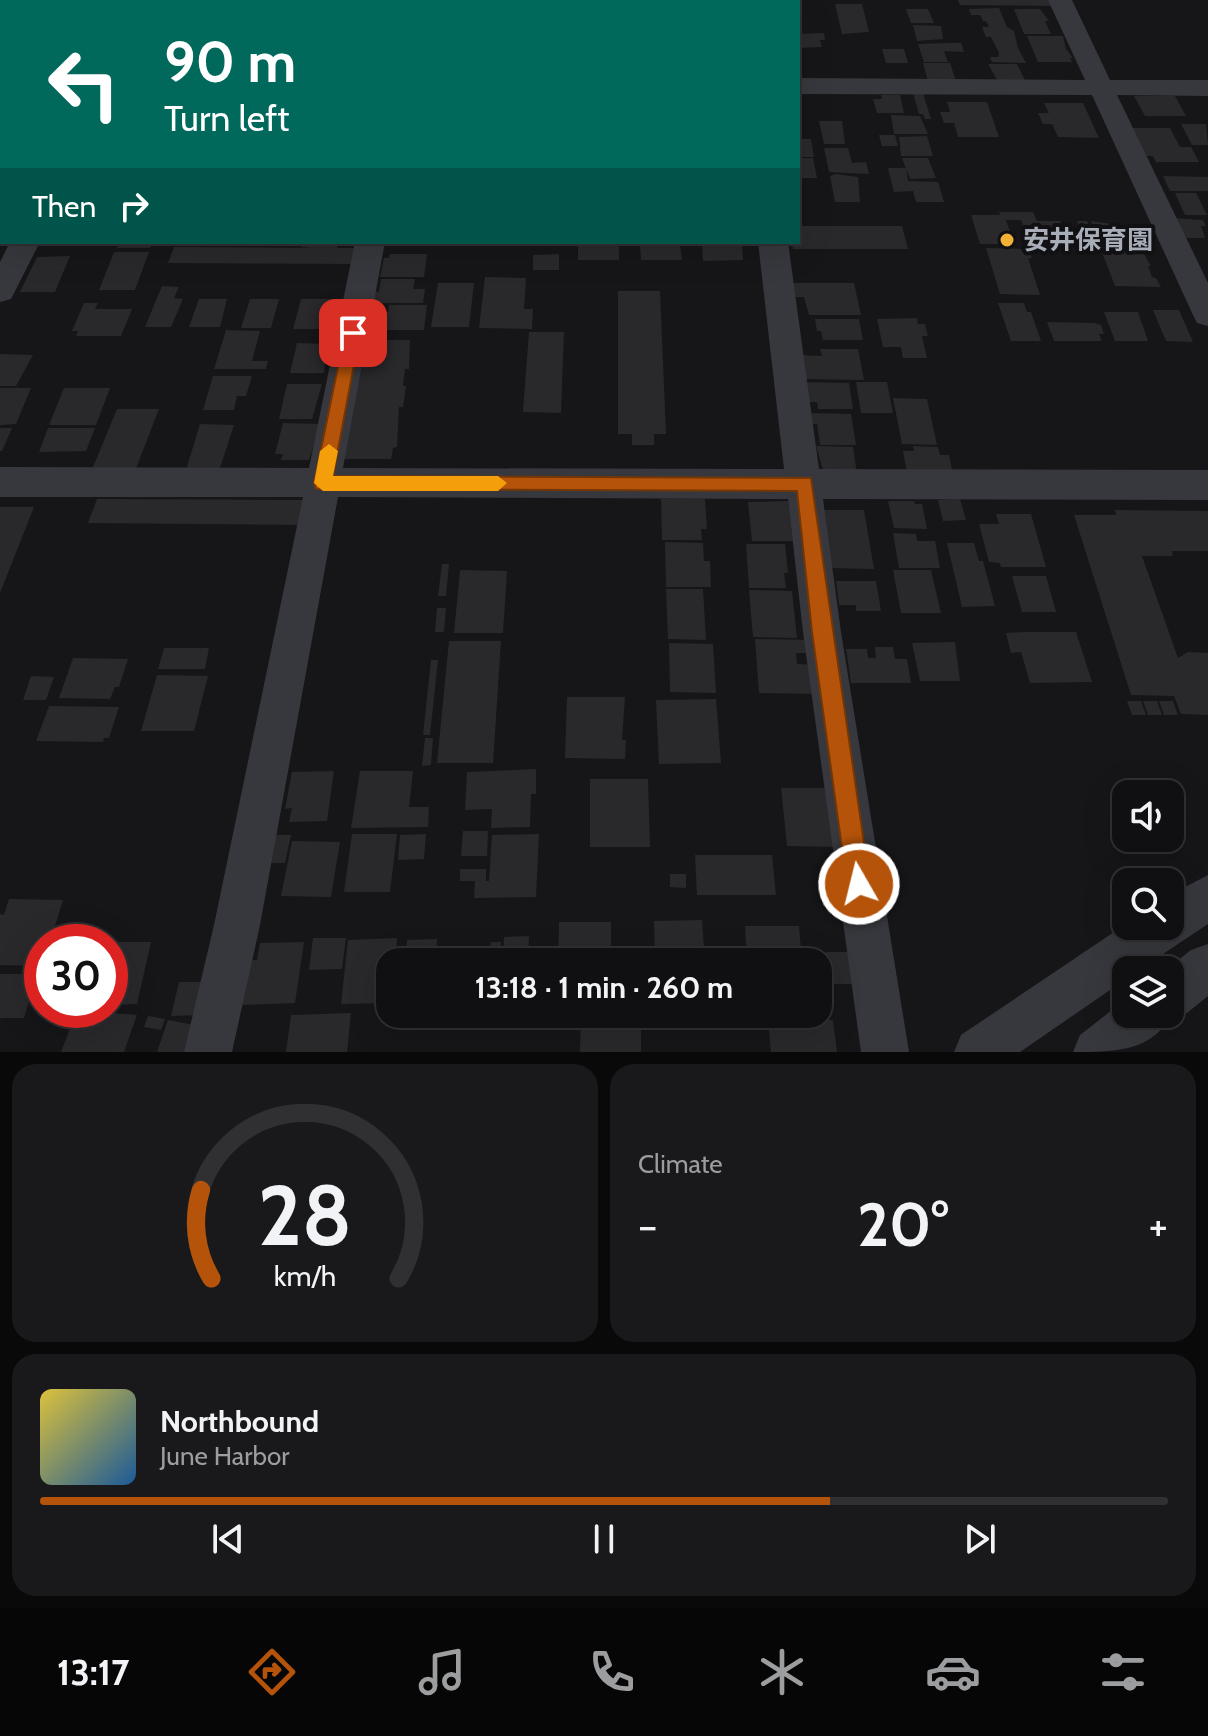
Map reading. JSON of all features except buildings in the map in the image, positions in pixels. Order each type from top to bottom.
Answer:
[{"type":"street","points":[[1060,0],[1208,315]]},
{"type":"street","points":[[800,86],[1208,88]]},
{"type":"street","points":[[0,291],[24,244]]},
{"type":"street","points":[[208,1052],[237,925],[370,244]]},
{"type":"street","points":[[773,244],[824,648],[885,1052]]},
{"type":"street","points":[[1177,248],[1208,248]]},
{"type":"street","points":[[0,482],[1208,485]]},
{"type":"street","points":[[1184,913],[1208,898]]},
{"type":"street","points":[[978,1052],[1142,940]]},
{"type":"street","points":[[1184,985],[1208,967]]},
{"type":"street","points":[[1097,1052],[1128,1028]]},
{"type":"slow traffic","points":[[329,451],[323,483],[498,483]]},
{"type":"place","name":"安井保育園","points":[[1007,240]]},
{"type":"route","points":[[353,333],[323,483],[805,484],[822,632],[859,884]]}]
